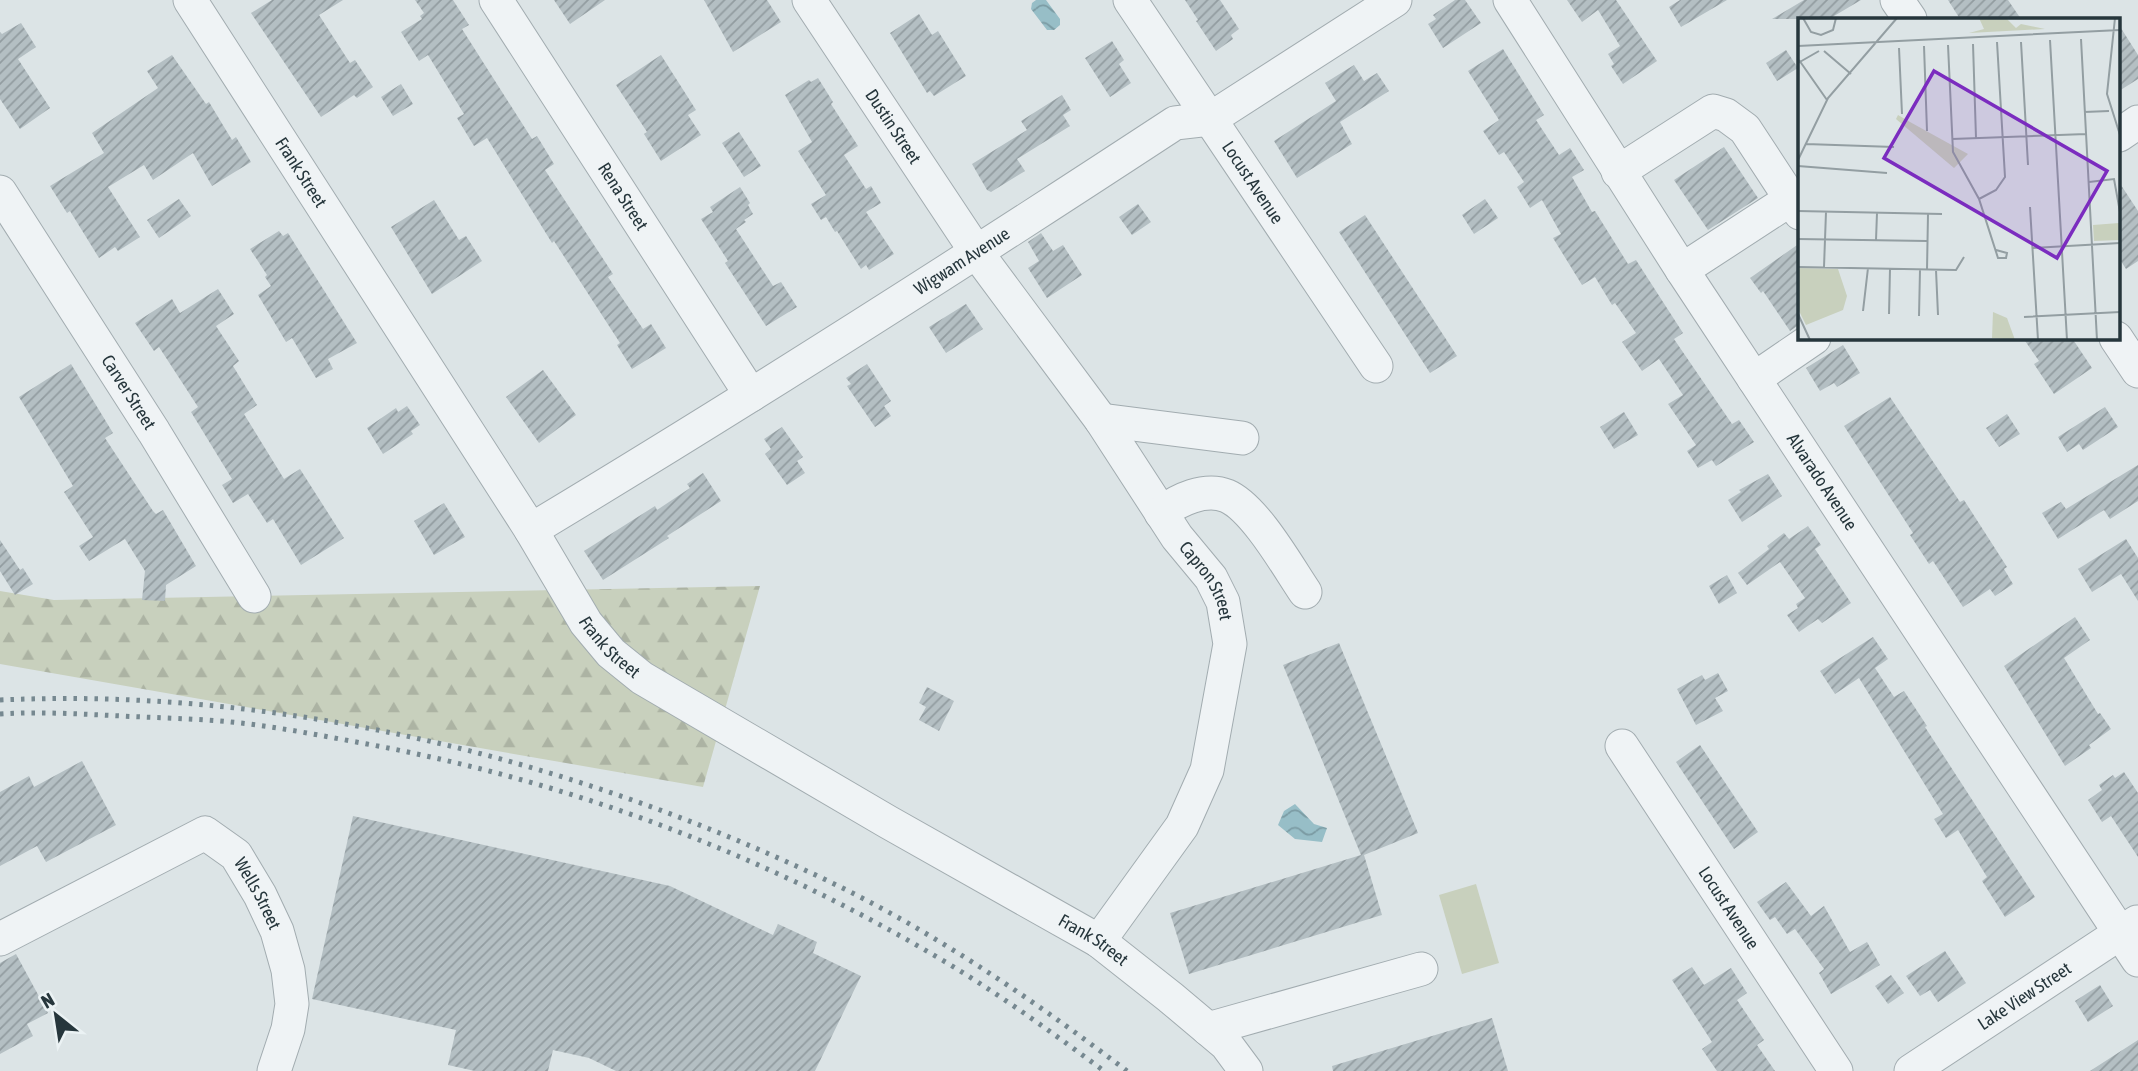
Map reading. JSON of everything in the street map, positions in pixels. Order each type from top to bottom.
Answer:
[{"type":"street","name":"Frank Street","points":[[190,0],[531,530],[593,633],[611,653],[642,678],[1100,942],[1226,1044],[1246,1071]]},
{"type":"street","name":"Rena Street","points":[[496,0],[751,395]]},
{"type":"street","name":"Dustin Street","points":[[809,0],[976,253]]},
{"type":"street","name":"Locust Avenue","points":[[1130,0],[1376,366]]},
{"type":"street","name":"Wigwam Avenue","points":[[531,530],[976,253],[1175,123],[1210,119],[1395,0]]},
{"type":"street","name":"Alvarado Avenue","points":[[1510,0],[1618,172],[1754,379],[2132,938]]},
{"type":"street","points":[[1897,0],[1909,18]]},
{"type":"street","points":[[1618,172],[1713,111],[1726,115],[1745,130],[1796,206],[1682,270]]},
{"type":"street","points":[[2120,134],[2138,122]]},
{"type":"street","name":"Carver Street","points":[[0,192],[154,432],[254,596]]},
{"type":"street","name":"Capron Street","points":[[976,253],[1101,421],[1177,537],[1211,578],[1223,602],[1229,636],[1228,661],[1219,697],[1210,758],[1200,789],[1182,826],[1100,942]]},
{"type":"street","points":[[1754,379],[1811,340]]},
{"type":"street","points":[[2117,340],[2138,371]]},
{"type":"street","points":[[1101,421],[1242,438]]},
{"type":"street","points":[[1161,513],[1178,500],[1205,494],[1226,495],[1258,523],[1306,592]]},
{"type":"street","name":"Locust Avenue","points":[[1622,746],[1836,1071]]},
{"type":"street","name":"Wells Street","points":[[0,939],[205,833],[236,855],[260,895],[277,932],[292,1004],[288,1029],[274,1071]]},
{"type":"street","name":"Lake View Street","points":[[1911,1071],[2132,938]]},
{"type":"street","points":[[1208,1029],[1421,969]]},
{"type":"green space","points":[[760,586],[703,787],[0,664],[0,591],[54,600]]},
{"type":"green space","points":[[1476,884],[1499,963],[1462,974],[1439,895]]},
{"type":"water","points":[[1036,0],[1046,0],[1060,19],[1060,25],[1054,30],[1047,30],[1031,9]]},
{"type":"water","points":[[1295,804],[1314,824],[1327,828],[1322,842],[1295,839],[1278,825],[1284,811]]},
{"type":"building","points":[[272,0],[343,0],[319,15],[350,63],[355,60],[373,87],[357,98],[354,95],[321,117],[251,13]]},
{"type":"building","points":[[415,0],[453,0],[469,25],[462,29],[532,139],[537,136],[554,164],[545,170],[613,274],[608,277],[643,329],[651,324],[666,348],[632,369],[617,345],[620,343],[554,241],[552,243],[487,138],[474,146],[457,118],[464,114],[428,55],[419,61],[401,32],[422,19],[420,16],[424,13]]},
{"type":"building","points":[[554,0],[605,0],[570,24]]},
{"type":"building","points":[[704,0],[767,0],[781,22],[733,52]]},
{"type":"building","points":[[1185,0],[1220,0],[1239,29],[1231,35],[1233,39],[1216,51]]},
{"type":"building","points":[[1455,0],[1465,0],[1481,23],[1443,48],[1428,24],[1436,19],[1433,15]]},
{"type":"building","points":[[1567,0],[1616,0],[1657,61],[1623,84],[1611,66],[1614,64],[1608,54],[1620,46],[1598,10],[1582,22]]},
{"type":"building","points":[[1680,0],[1727,0],[1681,27],[1669,7]]},
{"type":"building","points":[[1804,0],[1861,0],[1831,18],[1772,19]]},
{"type":"building","points":[[1948,0],[2008,0],[2020,18],[1959,18]]},
{"type":"building","points":[[919,14],[932,35],[938,31],[966,76],[934,96],[930,91],[927,93],[890,33]]},
{"type":"building","points":[[21,23],[36,47],[18,59],[50,108],[20,129],[0,99],[0,32],[2,34]]},
{"type":"building","points":[[2120,27],[2138,55],[2138,79],[2120,90]]},
{"type":"building","points":[[1112,41],[1124,60],[1119,64],[1131,83],[1110,97],[1085,58]]},
{"type":"building","points":[[1503,49],[1544,115],[1536,120],[1559,155],[1570,148],[1584,170],[1572,177],[1592,212],[1595,211],[1628,264],[1636,260],[1683,333],[1674,339],[1732,424],[1739,420],[1754,442],[1716,466],[1712,460],[1698,468],[1687,451],[1696,445],[1668,404],[1683,395],[1659,359],[1642,371],[1622,342],[1636,333],[1615,303],[1612,305],[1595,277],[1582,285],[1553,238],[1561,234],[1542,200],[1530,208],[1517,187],[1524,182],[1504,152],[1499,155],[1483,131],[1499,120],[1468,71]]},
{"type":"building","points":[[1786,50],[1798,68],[1777,81],[1766,63]]},
{"type":"building","points":[[172,55],[206,104],[209,102],[232,140],[236,137],[251,162],[212,186],[193,153],[153,180],[144,165],[108,187],[140,237],[118,251],[115,247],[99,258],[70,211],[67,213],[50,186],[104,153],[92,133],[158,88],[147,71]]},
{"type":"building","points":[[661,55],[696,110],[688,115],[701,135],[661,161],[644,134],[647,132],[616,85]]},
{"type":"building","points":[[1354,65],[1364,81],[1377,73],[1389,91],[1340,122],[1352,144],[1297,178],[1274,141],[1336,101],[1325,83]]},
{"type":"building","points":[[818,78],[858,146],[844,155],[866,189],[871,186],[881,203],[866,212],[894,254],[869,270],[866,265],[861,269],[837,231],[835,232],[826,217],[821,220],[811,204],[826,195],[798,151],[812,142],[785,95],[809,80],[811,82]]},
{"type":"building","points":[[401,84],[413,104],[393,116],[381,97]]},
{"type":"building","points":[[1062,95],[1071,110],[1063,115],[1070,126],[1017,159],[1025,171],[991,192],[987,190],[972,164],[1027,130],[1021,121]]},
{"type":"building","points":[[739,132],[761,166],[744,177],[722,143]]},
{"type":"building","points":[[1724,147],[1758,198],[1708,230],[1674,180]]},
{"type":"building","points":[[2120,184],[2138,211],[2138,261],[2126,269],[2120,260]]},
{"type":"building","points":[[740,187],[753,214],[736,229],[773,286],[781,282],[797,307],[766,326],[725,263],[728,261],[701,219],[713,212],[710,207]]},
{"type":"building","points":[[179,199],[191,216],[159,238],[147,220]]},
{"type":"building","points":[[1485,199],[1498,218],[1474,234],[1462,215]]},
{"type":"building","points":[[434,200],[459,240],[466,236],[482,261],[432,294],[391,227]]},
{"type":"building","points":[[1138,204],[1151,222],[1132,235],[1119,217]]},
{"type":"building","points":[[1365,215],[1457,356],[1430,373],[1339,232]]},
{"type":"building","points":[[279,231],[283,236],[288,233],[357,343],[328,359],[333,369],[316,378],[292,338],[286,342],[258,295],[271,286],[250,249]]},
{"type":"building","points":[[1041,233],[1053,251],[1063,245],[1082,275],[1047,298],[1028,268],[1039,261],[1028,242]]},
{"type":"building","points":[[1798,244],[1798,325],[1790,331],[1763,291],[1761,293],[1750,278]]},
{"type":"building","points":[[218,289],[234,314],[216,326],[239,361],[233,366],[257,405],[244,414],[284,479],[300,469],[344,538],[301,565],[273,519],[267,523],[248,494],[233,503],[222,485],[232,479],[191,412],[198,407],[159,347],[154,351],[135,323],[172,299],[180,313]]},
{"type":"building","points":[[966,304],[983,329],[946,353],[929,327]]},
{"type":"building","points":[[2024,340],[2073,340],[2092,368],[2054,394],[2034,364],[2039,361]]},
{"type":"building","points":[[1843,345],[1860,373],[1837,387],[1834,383],[1820,391],[1806,368]]},
{"type":"building","points":[[71,364],[113,433],[105,438],[153,511],[156,514],[163,510],[196,566],[166,585],[165,601],[142,600],[145,571],[125,539],[89,561],[79,546],[93,537],[64,492],[73,486],[19,397]]},
{"type":"building","points":[[867,364],[891,401],[884,406],[891,416],[875,427],[847,386],[851,384],[846,378]]},
{"type":"building","points":[[543,370],[576,415],[539,443],[506,397]]},
{"type":"building","points":[[1890,397],[1960,502],[1964,500],[2007,567],[2004,569],[2013,584],[1995,596],[1990,589],[1963,607],[1933,561],[1929,564],[1910,535],[1913,533],[1844,426]]},
{"type":"building","points":[[407,406],[420,425],[411,431],[413,434],[383,454],[367,428],[396,408],[398,412]]},
{"type":"building","points":[[2105,407],[2118,427],[2083,450],[2079,444],[2067,452],[2058,437]]},
{"type":"building","points":[[1624,412],[1638,435],[1614,449],[1600,427]]},
{"type":"building","points":[[2007,414],[2020,434],[1999,447],[1986,428]]},
{"type":"building","points":[[782,427],[803,457],[797,461],[805,473],[787,485],[765,454],[771,449],[764,439]]},
{"type":"building","points":[[2138,465],[2138,501],[2110,519],[2104,510],[2058,539],[2042,513],[2061,502],[2066,509]]},
{"type":"building","points":[[703,473],[721,501],[603,580],[584,551],[655,506],[657,510],[690,488],[687,484]]},
{"type":"building","points":[[1768,474],[1782,496],[1742,522],[1728,500],[1741,492],[1739,490]]},
{"type":"building","points":[[444,503],[465,537],[434,555],[414,521]]},
{"type":"building","points":[[1808,526],[1821,545],[1815,549],[1851,603],[1822,623],[1818,619],[1799,632],[1787,615],[1798,608],[1796,604],[1805,598],[1780,562],[1747,585],[1738,573],[1769,549],[1767,546],[1784,533],[1789,539]]},
{"type":"building","points":[[2126,539],[2138,558],[2138,601],[2121,574],[2092,592],[2078,569]]},
{"type":"building","points":[[0,540],[33,584],[15,595],[0,571]]},
{"type":"building","points":[[1727,575],[1737,593],[1719,604],[1709,586]]},
{"type":"building","points":[[2075,617],[2090,640],[2064,658],[2098,714],[2100,713],[2111,729],[2089,745],[2091,748],[2065,766],[2004,666]]},
{"type":"building","points":[[1873,637],[1888,659],[1875,668],[1894,697],[1904,691],[2035,897],[2005,917],[1982,881],[1987,877],[1958,830],[1946,838],[1934,819],[1943,814],[1859,678],[1835,694],[1820,671]]},
{"type":"building","points":[[1339,643],[1418,833],[1364,855],[1382,915],[1189,974],[1170,913],[1361,855],[1283,665]]},
{"type":"building","points":[[1718,673],[1728,691],[1715,698],[1723,711],[1696,725],[1677,689],[1702,675],[1705,680]]},
{"type":"building","points":[[927,687],[954,701],[939,731],[919,720],[926,707],[919,703]]},
{"type":"building","points":[[1700,745],[1758,832],[1734,849],[1676,762]]},
{"type":"building","points":[[82,761],[116,825],[46,862],[37,846],[0,866],[0,792],[29,776],[34,787]]},
{"type":"building","points":[[2124,772],[2138,793],[2138,857],[2111,816],[2102,822],[2088,800],[2102,790],[2099,785],[2113,775],[2115,778]]},
{"type":"building","points":[[353,816],[670,886],[773,935],[778,924],[817,942],[813,953],[861,976],[815,1071],[616,1071],[589,1058],[553,1050],[548,1071],[475,1071],[448,1065],[456,1030],[312,999]]},
{"type":"building","points":[[1786,882],[1811,916],[1824,906],[1850,952],[1867,942],[1880,965],[1831,994],[1819,973],[1824,969],[1795,929],[1787,934],[1775,917],[1770,920],[1757,902]]},
{"type":"building","points":[[1945,951],[1966,983],[1938,1002],[1930,990],[1920,996],[1906,976]]},
{"type":"building","points":[[16,954],[48,1013],[27,1024],[33,1036],[0,1054],[0,963]]},
{"type":"building","points":[[1692,967],[1704,985],[1731,968],[1747,993],[1737,1000],[1764,1040],[1757,1045],[1775,1071],[1717,1071],[1702,1049],[1712,1042],[1672,980]]},
{"type":"building","points":[[1891,975],[1904,993],[1888,1004],[1875,986]]},
{"type":"building","points":[[2100,985],[2113,1006],[2088,1022],[2075,1001]]},
{"type":"building","points":[[1492,1018],[1508,1071],[1333,1071],[1332,1066]]},
{"type":"building","points":[[2138,1040],[2138,1071],[2090,1071]]},
{"type":"railway","points":[[0,700],[106,699],[212,706],[318,719],[423,740],[526,766],[628,799],[728,836],[864,899],[943,944],[1018,992],[1127,1071]]},
{"type":"railway","points":[[0,714],[53,713],[181,719],[275,728],[442,760],[589,800],[732,854],[802,885],[870,920],[980,984],[1104,1071]]}]
